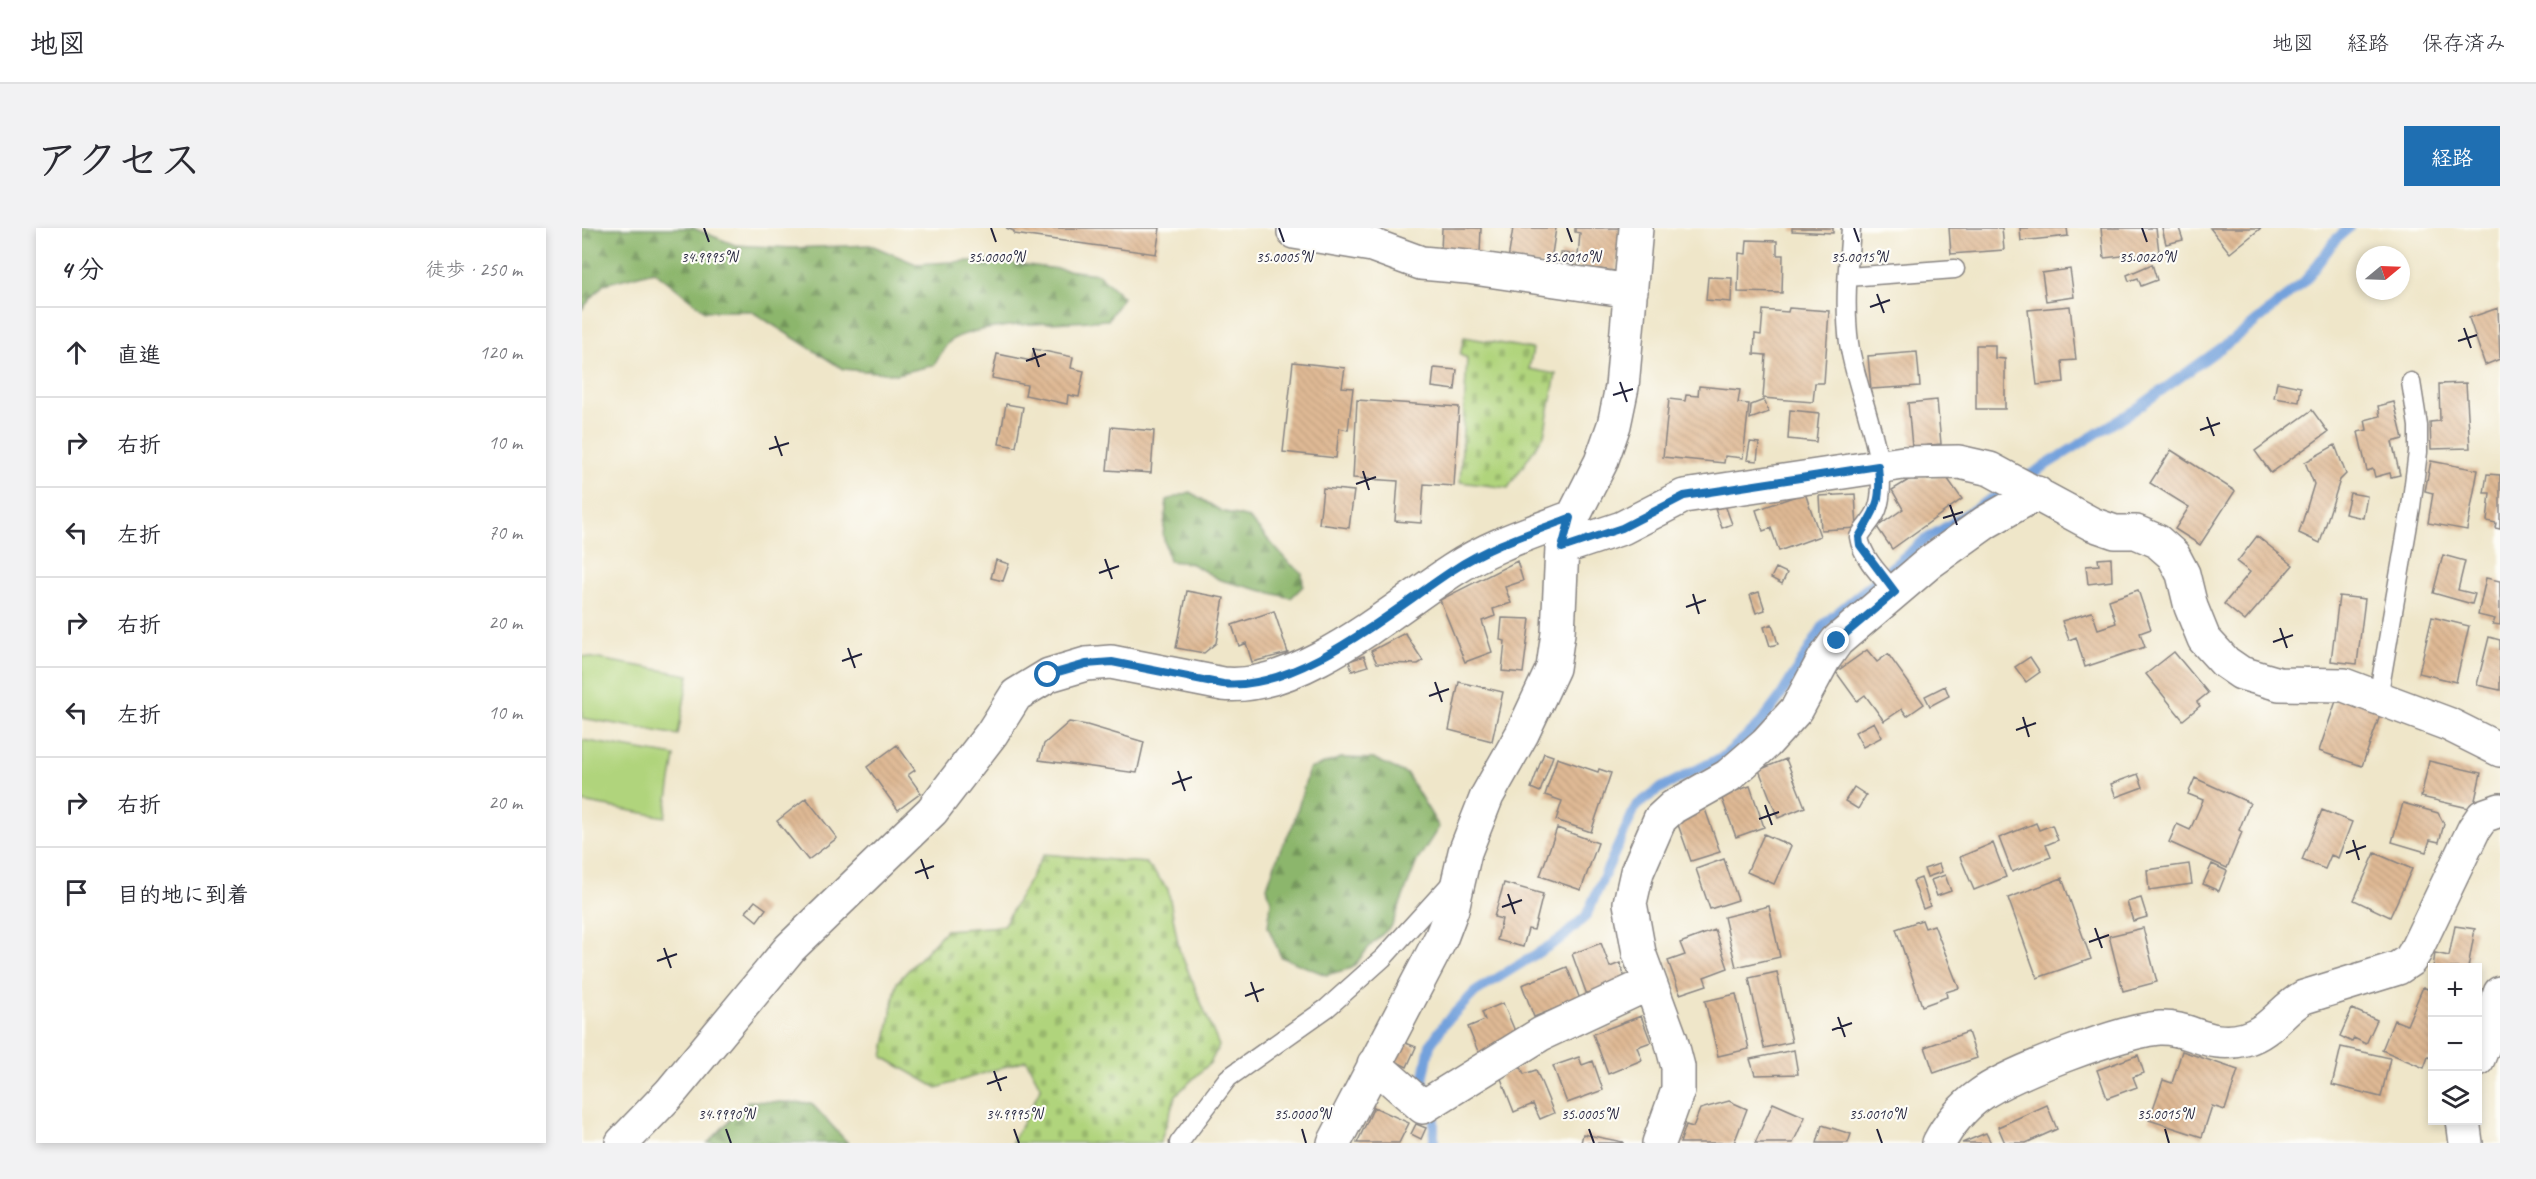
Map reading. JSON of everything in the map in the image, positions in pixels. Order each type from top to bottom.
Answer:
[{"type":"street","points":[[1295,228],[1294,232],[1372,245],[1421,263],[1467,267],[1631,291]]},
{"type":"street","points":[[1334,1143],[1441,938],[1452,909],[1464,852],[1486,795],[1522,734],[1552,668],[1558,633],[1566,533],[1590,485],[1614,425],[1622,387],[1636,228]]},
{"type":"street","points":[[622,1143],[670,1093],[790,948],[932,811],[992,734],[1016,695],[1031,684],[1048,675],[1077,667],[1112,662],[1223,684],[1240,686],[1260,683],[1330,653],[1372,627],[1455,569],[1497,546],[1566,533],[1622,528],[1684,496],[1878,466],[1931,461],[1959,462],[1990,469],[2092,525],[2115,532],[2136,532],[2157,541],[2173,555],[2183,574],[2191,607],[2204,639],[2225,662],[2241,673],[2279,684],[2344,685],[2448,724],[2500,750]]},
{"type":"street","points":[[1659,1143],[1678,1090],[1678,1067],[1639,953],[1630,903],[1637,872],[1660,819],[1673,807],[1728,776],[1766,743],[1797,709],[1837,641],[1930,562],[1986,522],[2037,493]]},
{"type":"street","points":[[1939,1143],[1945,1132],[1978,1096],[1999,1083],[2021,1074],[2144,1030],[2163,1028],[2225,1043],[2246,1039],[2274,1025],[2295,1002],[2304,997],[2398,968],[2410,960],[2415,952],[2474,829],[2483,816],[2500,810]]},
{"type":"street","points":[[1374,1064],[1423,1107],[1542,1034],[1650,983]]},
{"type":"street","points":[[2482,1049],[2492,1025],[2500,993]]},
{"type":"street","points":[[2464,1125],[2466,1143]]},
{"type":"lane","points":[[1851,228],[1848,277],[1849,343],[1856,379],[1878,451],[1880,483],[1877,510],[1859,537],[1860,545],[1895,592]]},
{"type":"lane","points":[[1848,277],[1955,269]]},
{"type":"lane","points":[[2378,698],[2411,507],[2418,452],[2418,426],[2411,381]]},
{"type":"lane","points":[[1179,1143],[1228,1078],[1327,1008],[1383,958],[1459,874]]},
{"type":"green space","points":[[582,228],[693,228],[735,245],[792,248],[871,245],[916,264],[987,260],[1098,274],[1123,297],[1108,320],[1006,326],[967,333],[950,341],[934,365],[897,374],[843,369],[751,311],[705,311],[654,271],[604,284],[582,309]]},
{"type":"green space","points":[[1464,337],[1533,349],[1529,369],[1556,374],[1544,435],[1508,488],[1460,482],[1467,358],[1460,355]]},
{"type":"green space","points":[[1190,492],[1221,511],[1249,518],[1288,562],[1302,573],[1303,586],[1291,598],[1220,580],[1190,563],[1169,561],[1163,535],[1167,500]]},
{"type":"green space","points":[[582,656],[689,675],[678,735],[582,718]]},
{"type":"green space","points":[[582,740],[675,756],[665,817],[582,802]]},
{"type":"green space","points":[[1341,758],[1375,759],[1407,774],[1439,827],[1417,861],[1392,925],[1370,946],[1352,968],[1326,975],[1281,957],[1268,927],[1271,901],[1267,887],[1280,850],[1293,825],[1309,769]]},
{"type":"green space","points":[[1044,854],[1146,863],[1168,889],[1179,949],[1219,1046],[1210,1063],[1176,1095],[1160,1143],[1012,1143],[1041,1088],[1026,1060],[937,1088],[883,1057],[897,982],[946,930],[1003,926]]},
{"type":"green space","points":[[748,1101],[811,1103],[848,1143],[708,1143]]},
{"type":"building","points":[[1006,228],[1160,228],[1156,254],[1014,234],[1014,231]]},
{"type":"building","points":[[1442,228],[1481,228],[1480,254],[1441,251]]},
{"type":"building","points":[[1513,228],[1556,228],[1550,267],[1508,260]]},
{"type":"building","points":[[1575,228],[1620,228],[1616,271],[1577,267],[1580,233],[1575,232]]},
{"type":"building","points":[[1792,228],[1833,228],[1833,233],[1792,231]]},
{"type":"building","points":[[1949,228],[2002,228],[2004,250],[1951,254]]},
{"type":"building","points":[[2020,228],[2067,228],[2068,236],[2021,241]]},
{"type":"building","points":[[2101,228],[2156,228],[2159,252],[2104,258]]},
{"type":"building","points":[[2162,228],[2179,228],[2183,240],[2166,244]]},
{"type":"building","points":[[2210,228],[2261,228],[2230,253]]},
{"type":"building","points":[[1747,240],[1777,241],[1777,255],[1783,255],[1782,293],[1738,292],[1739,253],[1746,254]]},
{"type":"building","points":[[1561,253],[1573,254],[1571,268],[1559,267]]},
{"type":"building","points":[[2152,264],[2157,280],[2141,286],[2138,278],[2129,281],[2127,275]]},
{"type":"building","points":[[2070,269],[2074,297],[2046,301],[2042,273]]},
{"type":"building","points":[[1708,277],[1732,278],[1731,302],[1706,300]]},
{"type":"building","points":[[2070,306],[2076,360],[2062,361],[2064,382],[2037,385],[2028,310]]},
{"type":"building","points":[[1789,308],[1829,311],[1824,383],[1815,383],[1813,402],[1763,398],[1766,355],[1754,354],[1755,334],[1761,335],[1763,310],[1788,312]]},
{"type":"building","points":[[2498,308],[2500,359],[2485,365],[2469,318]]},
{"type":"building","points":[[1976,345],[1995,345],[1995,358],[2005,359],[2005,409],[1976,409]]},
{"type":"building","points":[[1034,349],[1073,357],[1071,368],[1084,371],[1079,397],[1068,395],[1067,404],[1025,395],[1027,385],[992,378],[997,354],[1032,361]]},
{"type":"building","points":[[1917,352],[1920,386],[1871,389],[1868,356]]},
{"type":"building","points":[[1293,362],[1345,368],[1342,387],[1353,388],[1348,430],[1339,428],[1336,458],[1283,452]]},
{"type":"building","points":[[1434,368],[1457,370],[1455,390],[1432,387]]},
{"type":"building","points":[[2277,382],[2301,387],[2299,402],[2274,398]]},
{"type":"building","points":[[2466,383],[2470,448],[2431,449],[2430,422],[2440,421],[2439,384]]},
{"type":"building","points":[[1699,386],[1740,390],[1738,403],[1749,404],[1743,458],[1725,456],[1724,463],[1663,457],[1669,399],[1685,401],[1686,395],[1698,396]]},
{"type":"building","points":[[1357,400],[1459,407],[1454,486],[1424,484],[1421,523],[1395,521],[1398,481],[1353,478]]},
{"type":"building","points":[[1764,400],[1769,412],[1750,419],[1751,405]]},
{"type":"building","points":[[1937,400],[1941,444],[1912,447],[1908,403]]},
{"type":"building","points":[[2394,402],[2403,439],[2392,442],[2400,475],[2391,477],[2390,473],[2375,477],[2373,469],[2367,471],[2358,432],[2367,430],[2365,420],[2380,416],[2378,406]]},
{"type":"building","points":[[1006,404],[1023,407],[1016,447],[999,444]]},
{"type":"building","points":[[1790,410],[1819,413],[1816,442],[1788,439]]},
{"type":"building","points":[[2312,410],[2328,432],[2271,473],[2255,451]]},
{"type":"building","points":[[1111,427],[1154,431],[1151,473],[1107,470]]},
{"type":"building","points":[[1750,442],[1759,443],[1757,461],[1747,460]]},
{"type":"building","points":[[2335,445],[2346,474],[2340,480],[2320,543],[2299,533],[2314,484],[2305,462]]},
{"type":"building","points":[[2171,450],[2235,491],[2200,545],[2175,529],[2189,507],[2150,483]]},
{"type":"building","points":[[2431,461],[2478,470],[2467,530],[2428,523],[2433,493],[2425,491]]},
{"type":"building","points":[[2487,474],[2500,475],[2500,529],[2495,528],[2496,523],[2487,521],[2490,493],[2484,493]]},
{"type":"building","points":[[1945,475],[1962,499],[1892,549],[1877,527],[1903,509],[1892,490],[1912,478],[1915,480],[1925,476],[1928,480]]},
{"type":"building","points":[[1323,488],[1354,491],[1349,528],[1319,524]]},
{"type":"building","points":[[1805,493],[1820,536],[1779,551],[1771,528],[1763,531],[1756,510]]},
{"type":"building","points":[[2350,493],[2367,496],[2363,518],[2345,514]]},
{"type":"building","points":[[1855,494],[1857,528],[1821,530],[1819,496]]},
{"type":"building","points":[[1725,505],[1732,524],[1722,528],[1715,509]]},
{"type":"building","points":[[2257,536],[2293,565],[2245,621],[2224,604],[2250,572],[2237,562]]},
{"type":"building","points":[[2443,555],[2465,561],[2458,590],[2475,594],[2472,604],[2433,593]]},
{"type":"building","points":[[2111,558],[2112,581],[2088,584],[2086,566],[2099,565],[2098,559]]},
{"type":"building","points":[[996,560],[1009,564],[1003,581],[991,578]]},
{"type":"building","points":[[1517,561],[1523,581],[1505,587],[1511,603],[1493,609],[1495,616],[1482,621],[1492,652],[1465,662],[1440,600]]},
{"type":"building","points":[[1776,568],[1787,573],[1782,584],[1771,578]]},
{"type":"building","points":[[2486,578],[2500,581],[2500,625],[2493,624],[2495,619],[2478,615]]},
{"type":"building","points":[[2138,590],[2151,629],[2140,633],[2145,647],[2085,667],[2076,637],[2069,640],[2062,621],[2092,612],[2098,629],[2116,623],[2109,600]]},
{"type":"building","points":[[1187,591],[1224,598],[1216,643],[1204,653],[1176,648]]},
{"type":"building","points":[[1759,592],[1765,610],[1756,613],[1750,595]]},
{"type":"building","points":[[2339,596],[2365,599],[2357,664],[2331,661]]},
{"type":"building","points":[[1274,611],[1288,653],[1252,662],[1246,643],[1239,646],[1232,625]]},
{"type":"building","points":[[2432,617],[2469,626],[2456,682],[2419,673]]},
{"type":"building","points":[[1502,618],[1530,619],[1523,673],[1502,671],[1505,641],[1500,640]]},
{"type":"building","points":[[1772,624],[1778,644],[1770,646],[1764,627]]},
{"type":"building","points":[[1405,633],[1423,661],[1418,664],[1377,663],[1371,651]]},
{"type":"building","points":[[2489,637],[2500,640],[2500,690],[2477,685]]},
{"type":"building","points":[[1867,650],[1877,662],[1888,654],[1924,704],[1907,716],[1902,709],[1884,721],[1865,695],[1857,701],[1836,672]]},
{"type":"building","points":[[2174,652],[2208,693],[2197,702],[2200,706],[2183,720],[2146,674]]},
{"type":"building","points":[[1364,656],[1368,666],[1352,671],[1349,661]]},
{"type":"building","points":[[2030,657],[2040,672],[2026,682],[2015,667]]},
{"type":"building","points":[[1459,682],[1503,692],[1492,741],[1449,730]]},
{"type":"building","points":[[1945,686],[1949,696],[1930,706],[1925,696]]},
{"type":"building","points":[[2338,695],[2382,710],[2362,766],[2319,751]]},
{"type":"building","points":[[1069,722],[1144,742],[1137,773],[1039,760],[1044,744]]},
{"type":"building","points":[[1874,722],[1882,737],[1863,747],[1855,732]]},
{"type":"building","points":[[897,745],[915,770],[908,775],[921,793],[898,810],[867,767]]},
{"type":"building","points":[[1544,753],[1553,756],[1540,792],[1531,788]]},
{"type":"building","points":[[1557,758],[1598,772],[1599,769],[1611,773],[1591,832],[1556,820],[1562,801],[1545,795]]},
{"type":"building","points":[[1786,759],[1805,807],[1778,818],[1759,770]]},
{"type":"building","points":[[2429,761],[2481,773],[2473,809],[2421,797]]},
{"type":"building","points":[[2138,774],[2143,787],[2116,797],[2111,784]]},
{"type":"building","points":[[2195,778],[2250,803],[2239,830],[2242,832],[2227,868],[2169,842],[2177,824],[2190,830],[2203,800],[2188,794]]},
{"type":"building","points":[[1750,786],[1764,827],[1736,837],[1721,796]]},
{"type":"building","points":[[1854,787],[1866,795],[1858,809],[1845,801]]},
{"type":"building","points":[[806,798],[837,838],[808,860],[777,821]]},
{"type":"building","points":[[2403,803],[2438,813],[2444,824],[2439,842],[2430,840],[2426,852],[2392,842]]},
{"type":"building","points":[[1705,809],[1720,852],[1691,861],[1676,819]]},
{"type":"building","points":[[2322,810],[2352,822],[2338,858],[2331,855],[2325,869],[2302,860]]},
{"type":"building","points":[[2036,823],[2039,830],[2052,825],[2058,840],[2046,845],[2051,857],[2012,872],[1999,838]]},
{"type":"building","points":[[1557,828],[1598,843],[1581,890],[1540,876]]},
{"type":"building","points":[[1764,834],[1791,846],[1774,884],[1747,872]]},
{"type":"building","points":[[1993,843],[2006,877],[1974,890],[1960,857]]},
{"type":"building","points":[[2375,853],[2412,869],[2390,917],[2354,900]]},
{"type":"building","points":[[1724,859],[1738,900],[1710,909],[1696,869]]},
{"type":"building","points":[[1939,864],[1942,872],[1927,877],[1924,869]]},
{"type":"building","points":[[2189,864],[2192,884],[2149,890],[2147,870]]},
{"type":"building","points":[[2212,864],[2227,871],[2219,891],[2203,884]]},
{"type":"building","points":[[1945,875],[1951,891],[1937,896],[1931,880]]},
{"type":"building","points":[[1921,878],[1930,906],[1923,909],[1913,881]]},
{"type":"building","points":[[2062,878],[2091,959],[2037,978],[2008,898]]},
{"type":"building","points":[[1504,883],[1543,894],[1534,930],[1528,929],[1523,947],[1497,940],[1502,919],[1494,917]]},
{"type":"building","points":[[2141,898],[2147,917],[2133,921],[2127,902]]},
{"type":"building","points":[[755,901],[766,909],[757,921],[746,912]]},
{"type":"building","points":[[1769,906],[1780,957],[1736,967],[1724,917]]},
{"type":"building","points":[[1922,920],[1925,928],[1934,925],[1959,988],[1946,992],[1947,997],[1922,1006],[1896,929]]},
{"type":"building","points":[[2455,926],[2475,929],[2469,963],[2434,963],[2435,953],[2449,956]]},
{"type":"building","points":[[2143,928],[2157,982],[2123,991],[2109,936]]},
{"type":"building","points":[[1715,930],[1728,968],[1704,977],[1707,985],[1680,994],[1668,961],[1685,955],[1680,943]]},
{"type":"building","points":[[1601,943],[1610,967],[1620,963],[1626,981],[1587,995],[1572,954]]},
{"type":"building","points":[[1567,967],[1580,999],[1534,1017],[1522,985]]},
{"type":"building","points":[[1777,972],[1792,1042],[1764,1048],[1749,978]]},
{"type":"building","points":[[2423,987],[2428,989],[2428,1057],[2424,1068],[2382,1050],[2394,1020],[2407,1025]]},
{"type":"building","points":[[1736,994],[1749,1049],[1718,1056],[1705,1001]]},
{"type":"building","points":[[1503,1003],[1521,1045],[1482,1061],[1468,1027],[1485,1020],[1482,1012]]},
{"type":"building","points":[[2352,1009],[2377,1020],[2366,1044],[2354,1038],[2352,1042],[2340,1036]]},
{"type":"building","points":[[1641,1016],[1651,1042],[1637,1047],[1642,1060],[1608,1074],[1593,1034]]},
{"type":"building","points":[[1968,1032],[1977,1058],[1934,1073],[1925,1047]]},
{"type":"building","points":[[1403,1042],[1416,1047],[1407,1067],[1395,1061]]},
{"type":"building","points":[[2341,1047],[2390,1058],[2381,1097],[2332,1085]]},
{"type":"building","points":[[1794,1050],[1798,1074],[1755,1075],[1750,1059]]},
{"type":"building","points":[[2182,1051],[2238,1070],[2225,1110],[2212,1106],[2202,1137],[2149,1120],[2163,1080],[2172,1083]]},
{"type":"building","points":[[2138,1055],[2144,1073],[2133,1077],[2137,1087],[2107,1098],[2097,1070]]},
{"type":"building","points":[[1579,1057],[1582,1065],[1593,1061],[1603,1090],[1567,1103],[1553,1066]]},
{"type":"building","points":[[1521,1067],[1524,1074],[1536,1070],[1554,1113],[1540,1119],[1533,1104],[1514,1112],[1500,1076]]},
{"type":"building","points":[[1729,1101],[1747,1109],[1734,1143],[1680,1143],[1686,1125],[1693,1127],[1700,1109]]},
{"type":"building","points":[[1773,1103],[1805,1117],[1793,1143],[1755,1143]]},
{"type":"building","points":[[2047,1105],[2057,1129],[2026,1143],[2005,1143],[1998,1127]]},
{"type":"building","points":[[1374,1107],[1409,1123],[1399,1143],[1357,1143]]},
{"type":"building","points":[[1416,1124],[1426,1128],[1421,1139],[1411,1134]]},
{"type":"building","points":[[1822,1125],[1851,1134],[1848,1143],[1817,1143]]},
{"type":"building","points":[[1986,1133],[1991,1143],[1962,1143]]},
{"type":"building","points":[[1583,1134],[1623,1142],[1623,1143],[1581,1143]]},
{"type":"waterway","points":[[1434,1143],[1434,1116],[1423,1081],[1430,1045],[1445,1023],[1475,992],[1562,938],[1586,916],[1636,806],[1659,789],[1724,756],[1759,725],[1780,697],[1825,623],[1923,541],[2133,411],[2242,333],[2304,282],[2337,238],[2349,228]]},
{"type":"route","points":[[1048,675],[1086,664],[1112,662],[1223,684],[1240,686],[1260,683],[1330,653],[1372,627],[1455,569],[1507,541],[1570,518],[1562,548],[1622,528],[1667,502],[1703,491],[1878,466],[1880,483],[1877,510],[1859,537],[1860,545],[1895,592],[1837,641]]}]
